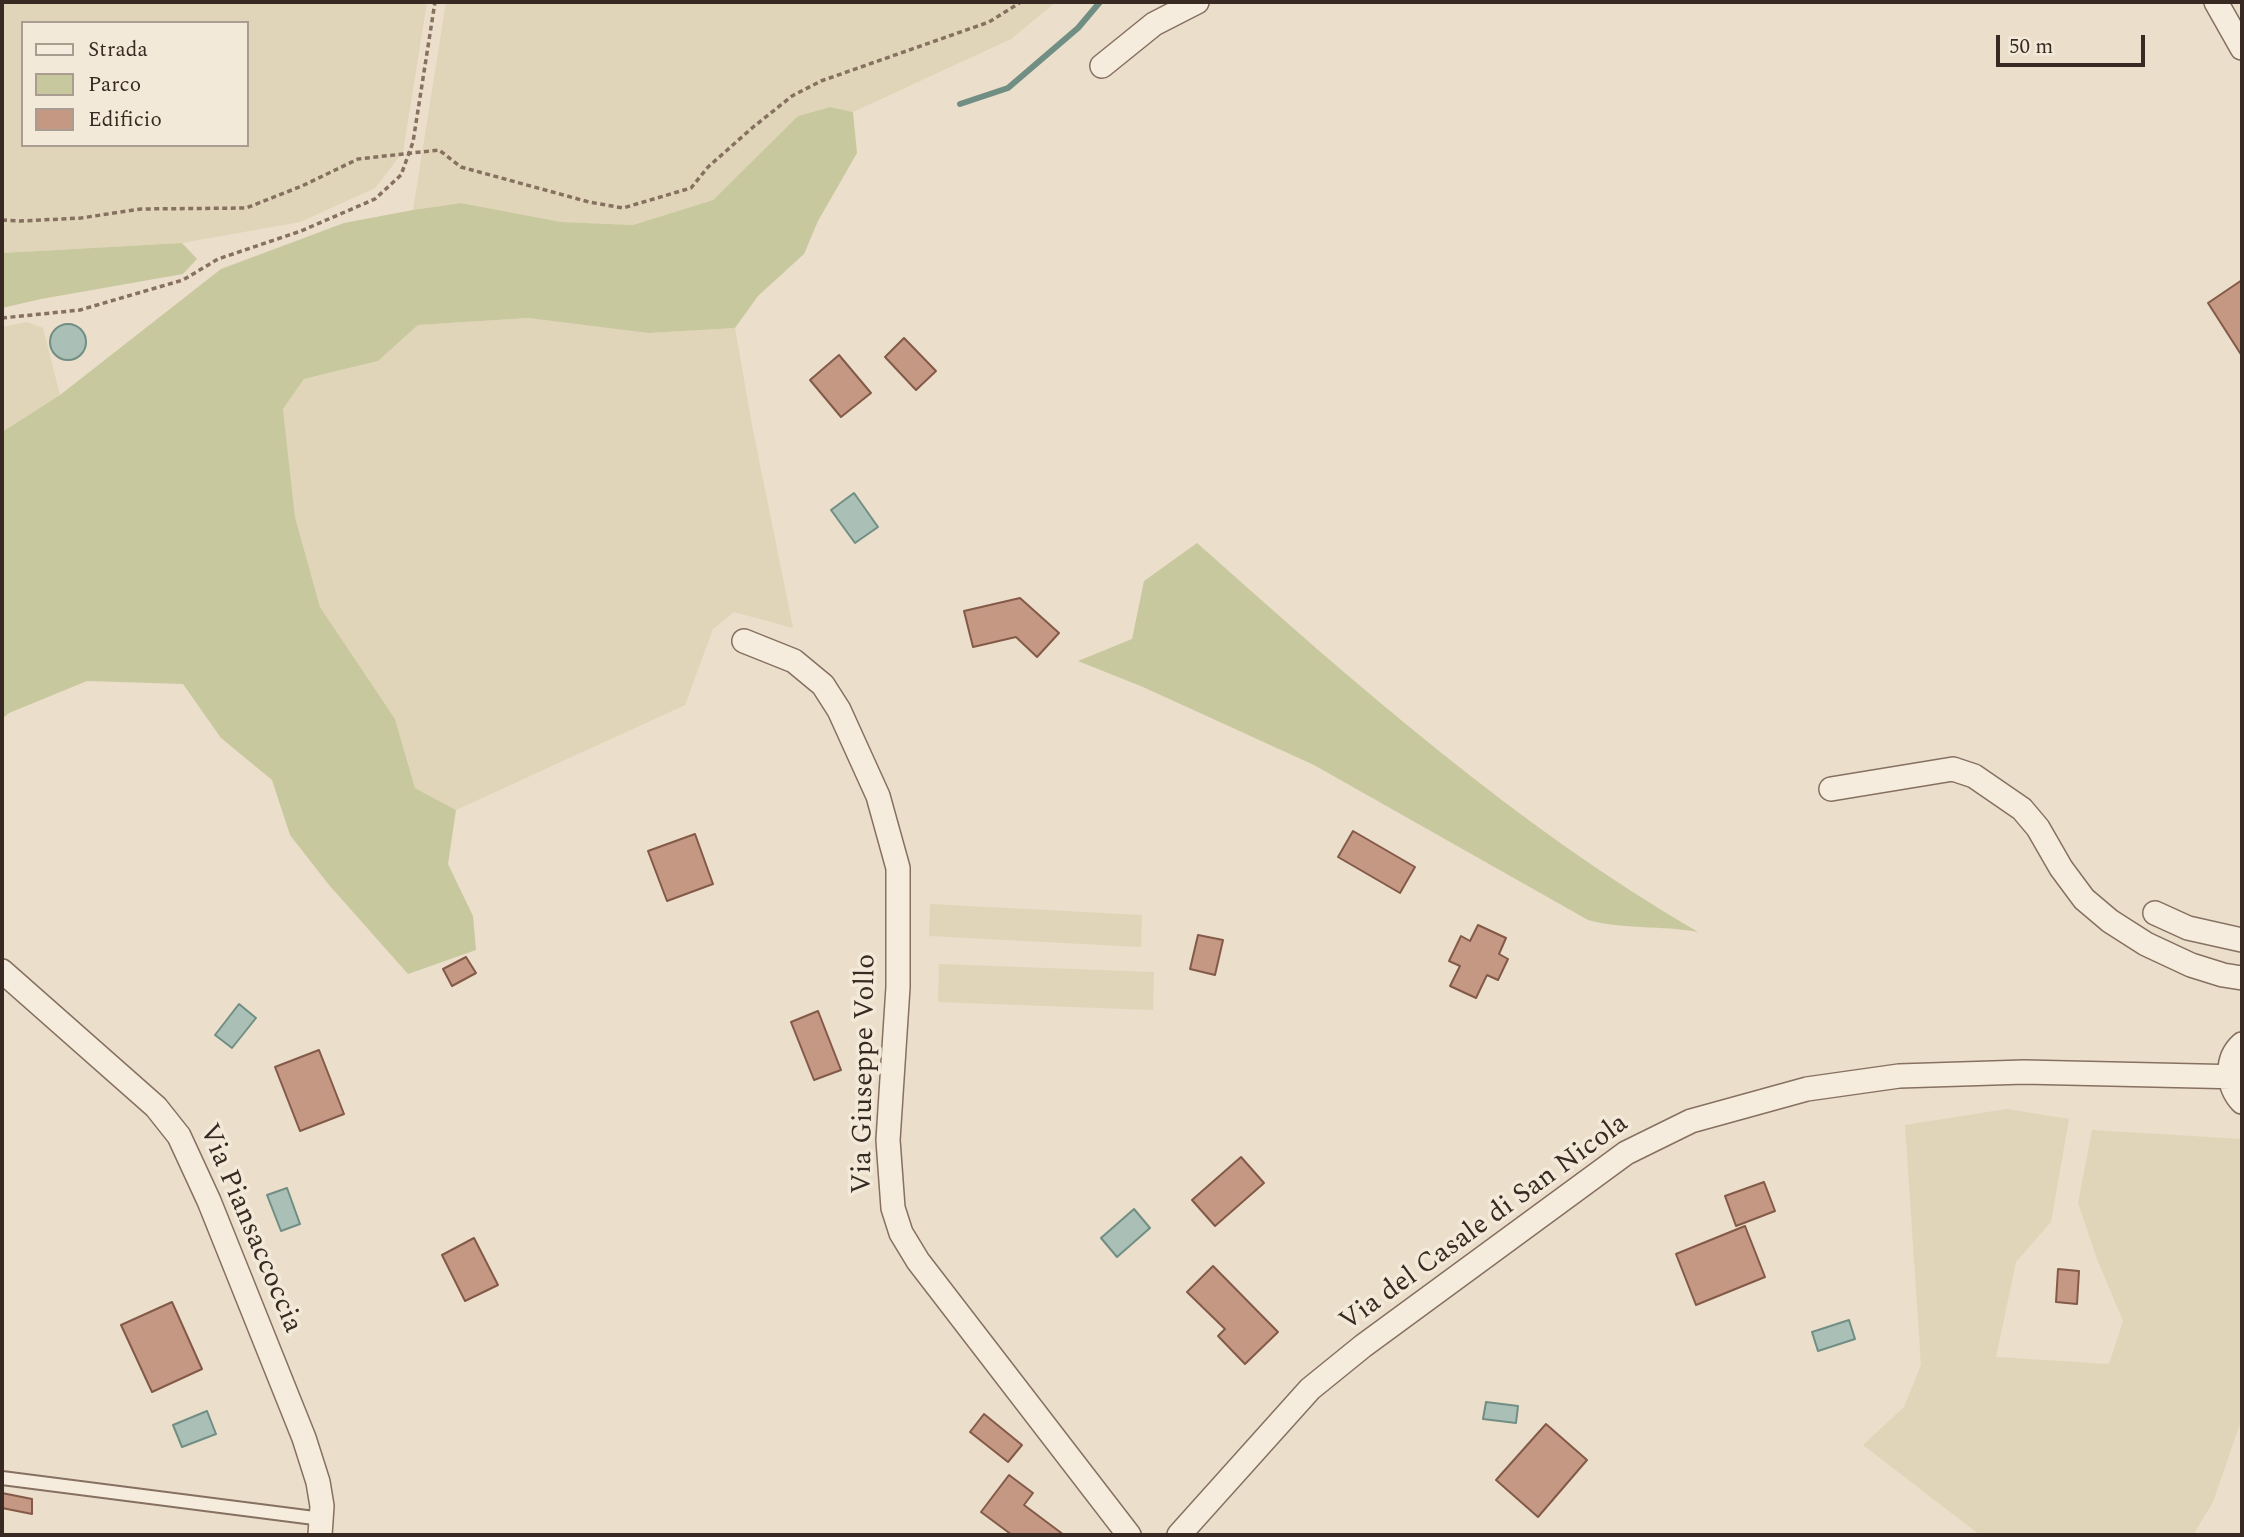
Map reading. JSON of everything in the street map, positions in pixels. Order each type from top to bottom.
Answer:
[{"type":"street","points":[[1102,66],[1154,24],[1197,2]]},
{"type":"street","points":[[2216,2],[2242,48]]},
{"type":"street","name":"Via Giuseppe Vollo","points":[[744,641],[794,661],[816,678],[829,693],[878,796],[898,868],[898,987],[888,1140],[893,1208],[901,1233],[918,1261],[1129,1535]]},
{"type":"street","points":[[1831,789],[1953,769],[1974,776],[2022,809],[2038,828],[2061,868],[2084,899],[2110,921],[2146,944],[2191,965],[2242,978]]},
{"type":"street","points":[[2155,913],[2188,928],[2242,940]]},
{"type":"street","name":"Via Piansaccoccia","points":[[2,971],[156,1107],[179,1136],[209,1201],[304,1438],[318,1482],[321,1527]]},
{"type":"street","points":[[2242,1044],[2234,1055],[2235,1093],[2242,1102]]},
{"type":"street","name":"Via del Casale di San Nicola","points":[[1178,1535],[1310,1389],[1363,1346],[1626,1153],[1691,1121],[1807,1089],[1899,1076],[2024,1072],[2236,1077]]},
{"type":"lane","points":[[2,1478],[321,1527]]},
{"type":"path","points":[[2,318],[80,310],[183,280],[218,259],[301,231],[375,200],[401,175],[413,142],[435,2]]},
{"type":"path","points":[[2,220],[81,218],[141,209],[246,208],[302,186],[358,159],[439,150],[461,167],[589,202],[623,208],[691,188],[708,167],[752,128],[792,96],[821,80],[989,22],[1021,2]]},
{"type":"shaded area","points":[[2,2],[427,2],[403,152],[375,188],[300,222],[182,243],[2,253]]},
{"type":"shaded area","points":[[446,2],[1056,2],[1011,39],[853,112],[830,107],[798,116],[713,200],[633,225],[561,222],[461,203],[413,210]]},
{"type":"shaded area","points":[[528,318],[648,333],[735,328],[793,628],[734,612],[713,629],[685,705],[456,810],[415,788],[395,719],[320,607],[295,517],[283,409],[304,379],[378,361],[418,325]]},
{"type":"shaded area","points":[[27,322],[43,328],[60,395],[2,432],[2,327]]},
{"type":"shaded area","points":[[68,324],[81,329],[86,342],[81,355],[68,360],[55,355],[50,342],[55,329]]},
{"type":"shaded area","points":[[854,493],[878,527],[855,543],[831,510]]},
{"type":"shaded area","points":[[930,904],[1142,915],[1141,947],[929,936]]},
{"type":"shaded area","points":[[939,964],[1154,972],[1153,1010],[938,1002]]},
{"type":"shaded area","points":[[239,1004],[256,1018],[232,1048],[215,1035]]},
{"type":"shaded area","points":[[2007,1109],[2069,1119],[2051,1222],[2016,1262],[1996,1357],[2109,1364],[2123,1321],[2097,1259],[2078,1203],[2092,1130],[2242,1139],[2242,1418],[2213,1502],[2193,1535],[1980,1535],[1863,1445],[1904,1407],[1921,1365],[1905,1125]]},
{"type":"shaded area","points":[[287,1188],[300,1224],[281,1231],[267,1195]]},
{"type":"shaded area","points":[[1134,1209],[1150,1228],[1117,1257],[1101,1238]]},
{"type":"shaded area","points":[[1849,1320],[1855,1339],[1818,1351],[1812,1332]]},
{"type":"shaded area","points":[[1486,1402],[1518,1406],[1516,1423],[1483,1419]]},
{"type":"shaded area","points":[[207,1411],[216,1434],[182,1447],[173,1425]]},
{"type":"green space","points":[[830,107],[853,112],[857,153],[818,221],[804,254],[758,296],[735,328],[648,333],[528,318],[418,325],[378,361],[304,379],[283,409],[295,517],[320,607],[395,719],[415,788],[456,810],[448,864],[473,916],[476,950],[408,974],[329,885],[290,835],[272,780],[221,738],[183,684],[87,681],[9,713],[2,719],[2,432],[60,395],[221,269],[344,223],[461,203],[561,222],[633,225],[713,200],[798,116]]},
{"type":"green space","points":[[182,243],[197,259],[183,274],[2,308],[2,253]]},
{"type":"green space","points":[[1197,543],[1376,699],[1501,799],[1631,891],[1698,932],[1588,920],[1314,765],[1143,687],[1078,661],[1132,639],[1144,581]]},
{"type":"building","points":[[2242,280],[2242,356],[2208,303]]},
{"type":"building","points":[[904,338],[936,371],[916,390],[885,357]]},
{"type":"building","points":[[839,355],[871,393],[841,417],[810,380]]},
{"type":"building","points":[[1020,598],[1059,633],[1037,657],[1016,637],[973,647],[964,611]]},
{"type":"building","points":[[1353,831],[1415,867],[1400,893],[1338,857]]},
{"type":"building","points":[[695,834],[713,884],[667,901],[648,851]]},
{"type":"building","points":[[1478,925],[1506,938],[1499,954],[1508,959],[1498,980],[1487,975],[1476,998],[1450,986],[1460,966],[1449,961],[1461,936],[1470,941]]},
{"type":"building","points":[[1198,935],[1223,940],[1215,975],[1190,969]]},
{"type":"building","points":[[466,957],[476,973],[452,986],[443,969]]},
{"type":"building","points":[[818,1011],[841,1070],[814,1080],[791,1022]]},
{"type":"building","points":[[319,1050],[344,1114],[300,1131],[275,1067]]},
{"type":"building","points":[[1241,1157],[1264,1183],[1215,1226],[1192,1200]]},
{"type":"building","points":[[1764,1182],[1775,1211],[1736,1226],[1725,1196]]},
{"type":"building","points":[[1745,1226],[1765,1277],[1696,1305],[1676,1254]]},
{"type":"building","points":[[474,1238],[498,1285],[465,1301],[442,1255]]},
{"type":"building","points":[[1213,1266],[1278,1332],[1245,1364],[1218,1336],[1225,1329],[1187,1292]]},
{"type":"building","points":[[2058,1269],[2079,1271],[2077,1304],[2056,1302]]},
{"type":"building","points":[[172,1302],[202,1369],[152,1392],[121,1325]]},
{"type":"building","points":[[984,1414],[1022,1445],[1008,1462],[970,1432]]},
{"type":"building","points":[[1546,1424],[1587,1460],[1538,1517],[1496,1480]]},
{"type":"building","points":[[1009,1475],[1033,1493],[1024,1505],[1064,1535],[1012,1535],[981,1512]]},
{"type":"building","points":[[2,1493],[32,1499],[32,1514],[2,1508]]},
{"type":"waterway","points":[[960,104],[1008,88],[1078,28],[1100,2]]}]
